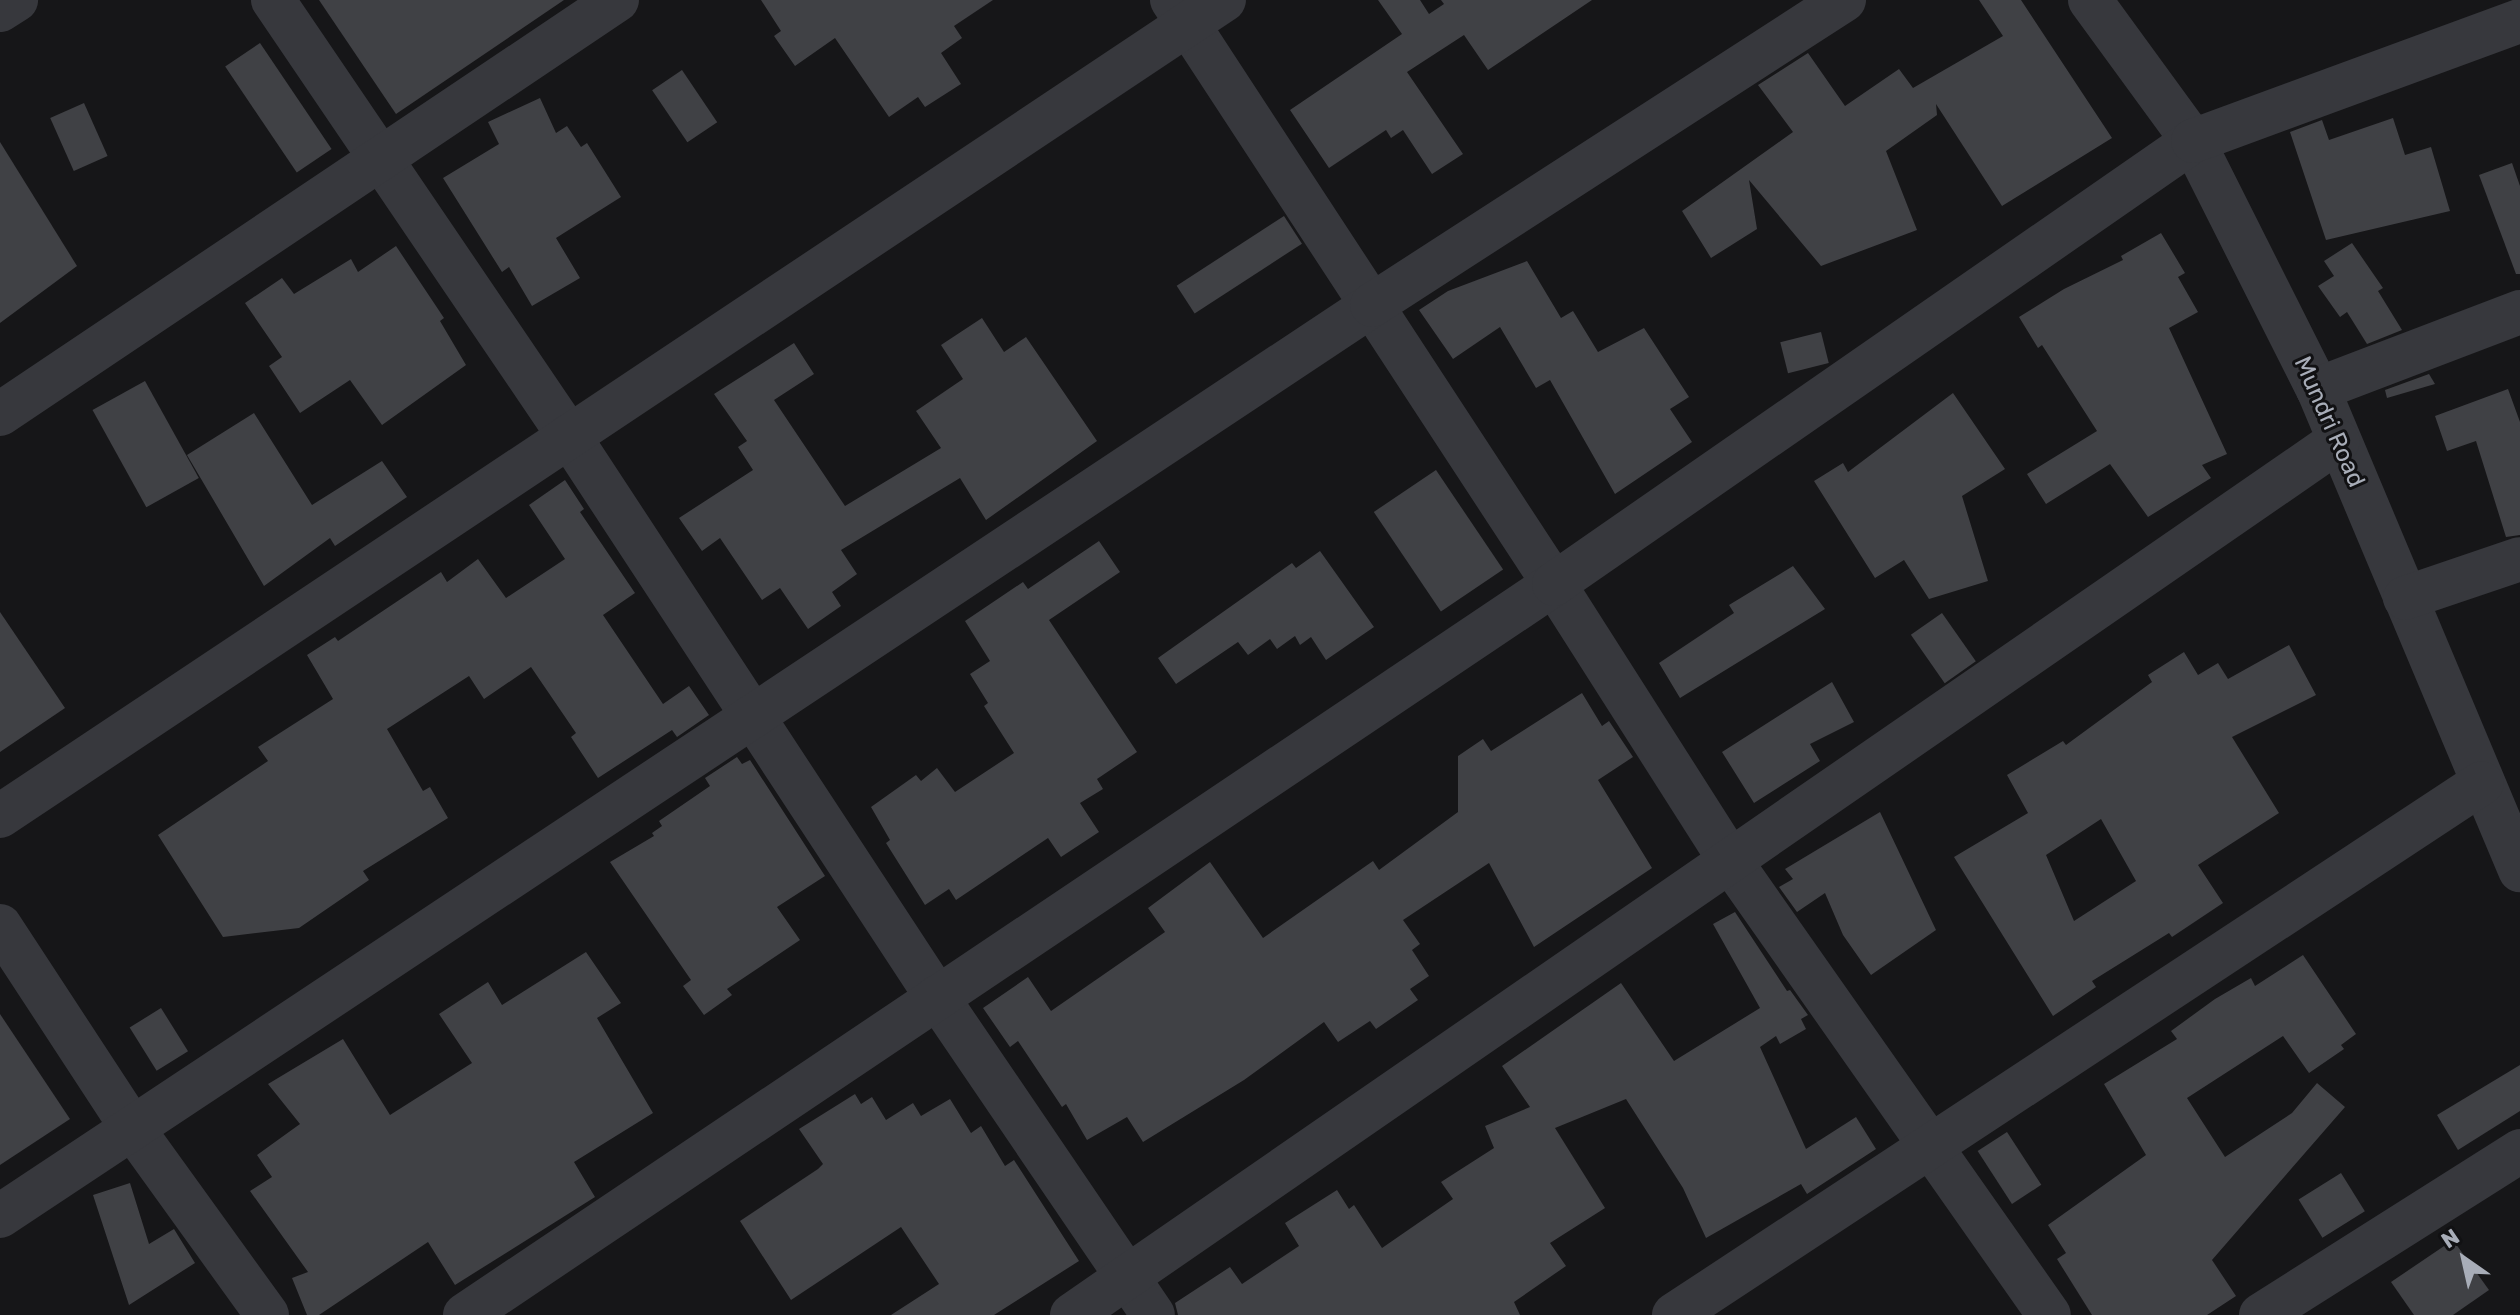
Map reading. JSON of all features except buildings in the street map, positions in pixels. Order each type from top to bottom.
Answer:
[{"type":"street","points":[[0,10],[16,0]]},
{"type":"street","points":[[273,0],[569,436],[937,997],[1129,1275],[1153,1315]]},
{"type":"street","points":[[0,414],[617,0]]},
{"type":"street","points":[[0,816],[569,436],[1181,12],[1224,0]]},
{"type":"street","points":[[0,1216],[1372,305],[1844,0]]},
{"type":"street","name":"Mundri Road","points":[[2090,0],[2193,141],[2318,389],[2519,865]]},
{"type":"street","points":[[1181,12],[1554,584],[1731,862],[2049,1315]]},
{"type":"street","points":[[465,1315],[1554,584],[2193,141],[2520,21]]},
{"type":"street","points":[[2318,389],[2520,312]]},
{"type":"street","points":[[1072,1315],[2338,441]]},
{"type":"street","points":[[2405,598],[2520,559]]},
{"type":"street","points":[[1674,1315],[2482,783]]},
{"type":"street","points":[[0,926],[133,1129],[267,1315]]},
{"type":"street","points":[[2261,1315],[2520,1151]]}]
